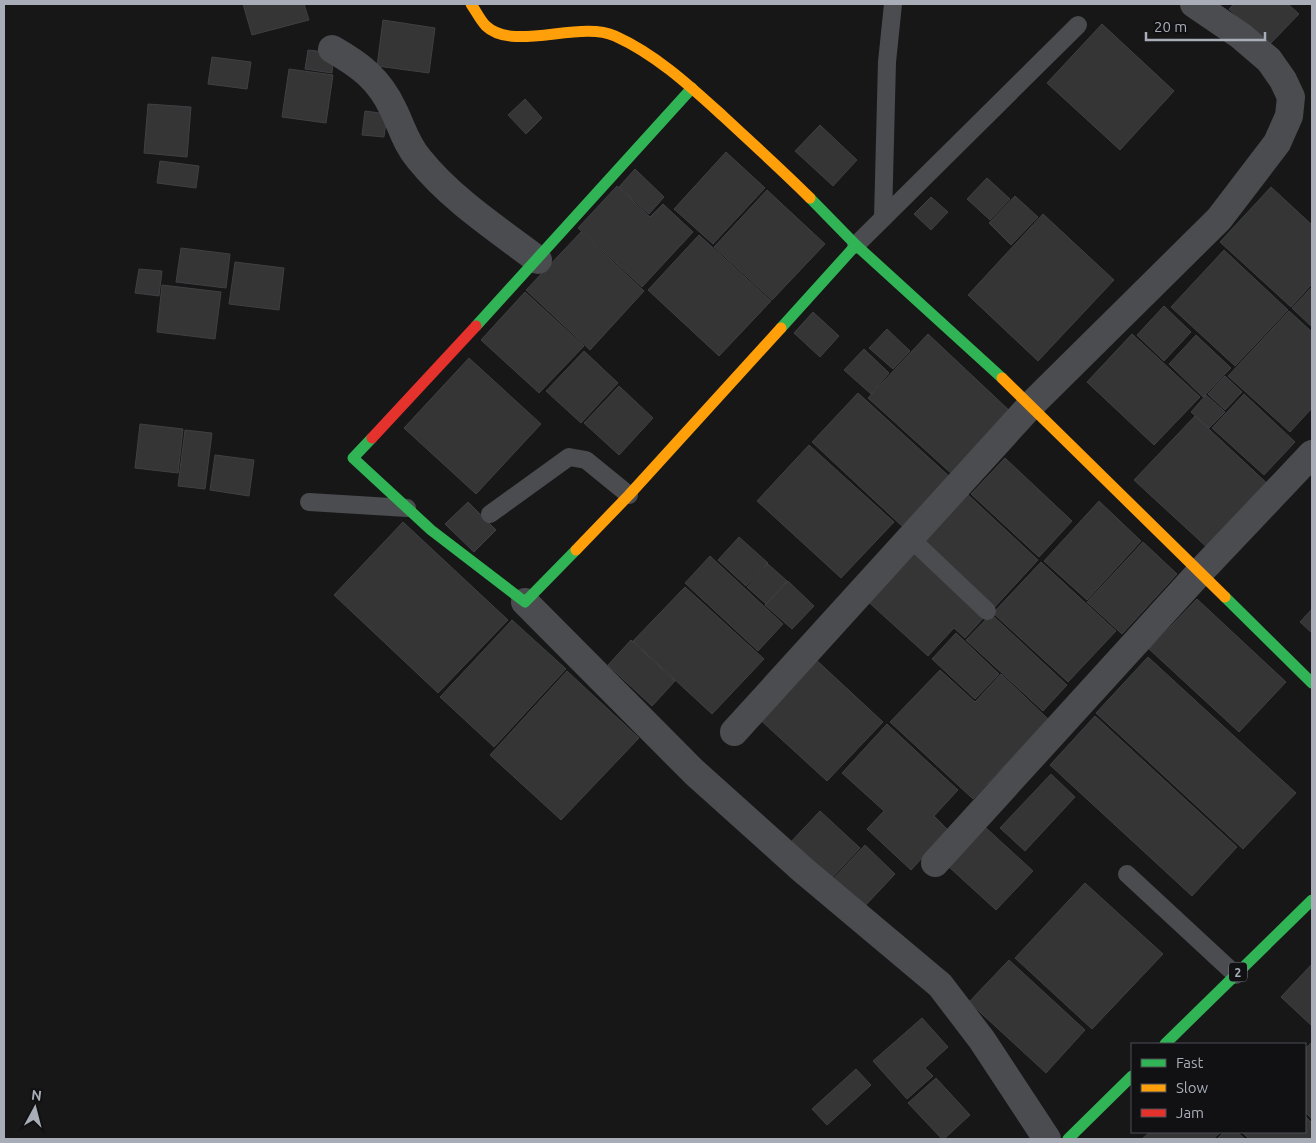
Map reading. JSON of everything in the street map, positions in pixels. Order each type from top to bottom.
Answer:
[{"type":"main road","points":[[471,4],[486,26],[501,35],[540,36],[572,31],[614,35],[647,53],[692,88],[779,167],[856,245],[1031,405],[1312,683]]},
{"type":"main road","points":[[692,88],[538,260],[353,458],[406,508],[475,566],[524,602],[629,495],[856,245]]},
{"type":"main road","name":"2","points":[[1166,1043],[1312,900]]},
{"type":"main road","points":[[1068,1139],[1131,1077]]},
{"type":"street","points":[[734,732],[1031,405],[1219,219],[1277,143],[1289,116],[1291,97],[1268,60],[1241,36],[1194,4]]},
{"type":"street","points":[[332,49],[358,64],[384,92],[394,110],[407,144],[420,161],[454,195],[538,260]]},
{"type":"street","points":[[934,863],[1200,572],[1312,454]]},
{"type":"street","points":[[524,602],[694,772],[803,870],[940,985],[982,1040],[1047,1139]]},
{"type":"lane","points":[[884,218],[887,62],[893,4]]},
{"type":"lane","points":[[856,245],[1078,25]]},
{"type":"lane","points":[[490,514],[569,457],[586,460],[629,495]]},
{"type":"lane","points":[[309,502],[406,508]]},
{"type":"lane","points":[[910,538],[987,611]]},
{"type":"lane","points":[[1127,874],[1236,975]]},
{"type":"building","points":[[243,4],[304,4],[309,20],[252,35]]},
{"type":"building","points":[[1234,4],[1288,4],[1299,14],[1269,45],[1229,9]]},
{"type":"building","points":[[383,20],[435,28],[429,73],[377,66]]},
{"type":"building","points":[[1102,24],[1174,91],[1120,150],[1047,83]]},
{"type":"building","points":[[308,50],[334,53],[332,73],[305,69]]},
{"type":"building","points":[[212,57],[251,62],[247,89],[208,84]]},
{"type":"building","points":[[289,69],[333,75],[326,123],[282,117]]},
{"type":"building","points":[[525,99],[542,118],[526,134],[508,115]]},
{"type":"building","points":[[148,104],[191,107],[187,157],[144,153]]},
{"type":"building","points":[[365,111],[387,114],[384,137],[362,135]]},
{"type":"building","points":[[820,125],[857,160],[833,186],[795,151]]},
{"type":"building","points":[[726,152],[765,188],[713,244],[674,209]]},
{"type":"building","points":[[160,161],[199,166],[196,188],[157,183]]},
{"type":"building","points":[[635,169],[664,197],[649,214],[619,187]]},
{"type":"building","points":[[987,178],[1010,199],[990,220],[967,199]]},
{"type":"building","points":[[617,186],[650,217],[663,204],[693,232],[642,287],[578,228]]},
{"type":"building","points":[[1271,187],[1312,225],[1312,284],[1291,307],[1220,242]]},
{"type":"building","points":[[767,190],[825,244],[772,300],[714,247]]},
{"type":"building","points":[[1015,196],[1038,217],[1011,245],[989,223]]},
{"type":"building","points":[[931,197],[948,212],[931,230],[914,214]]},
{"type":"building","points":[[1043,214],[1114,280],[1038,361],[968,295]]},
{"type":"building","points":[[581,232],[644,291],[590,350],[526,290]]},
{"type":"building","points":[[699,235],[771,301],[719,356],[648,290]]},
{"type":"building","points":[[181,248],[230,254],[226,288],[176,282]]},
{"type":"building","points":[[1224,250],[1288,310],[1235,366],[1171,307]]},
{"type":"building","points":[[235,262],[284,268],[279,310],[229,304]]},
{"type":"building","points":[[139,269],[162,271],[159,296],[135,293]]},
{"type":"building","points":[[162,285],[221,292],[215,339],[157,332]]},
{"type":"building","points":[[1312,287],[1312,327],[1292,308]]},
{"type":"building","points":[[525,292],[584,346],[539,393],[481,340]]},
{"type":"building","points":[[1164,306],[1191,332],[1164,361],[1137,335]]},
{"type":"building","points":[[1289,311],[1312,332],[1312,408],[1290,432],[1228,376]]},
{"type":"building","points":[[813,312],[839,336],[820,357],[794,333]]},
{"type":"building","points":[[887,329],[910,351],[893,369],[869,348]]},
{"type":"building","points":[[928,334],[1012,413],[953,475],[868,398]]},
{"type":"building","points":[[1132,334],[1200,397],[1154,445],[1087,382]]},
{"type":"building","points":[[1196,335],[1231,368],[1203,397],[1169,364]]},
{"type":"building","points":[[864,349],[889,373],[871,394],[844,370]]},
{"type":"building","points":[[584,351],[618,383],[581,423],[546,391]]},
{"type":"building","points":[[469,358],[541,424],[476,494],[404,428]]},
{"type":"building","points":[[1225,376],[1242,392],[1225,410],[1208,394]]},
{"type":"building","points":[[619,386],[653,418],[619,455],[584,423]]},
{"type":"building","points":[[858,393],[950,477],[903,527],[812,442]]},
{"type":"building","points":[[1244,394],[1295,442],[1264,475],[1212,428]]},
{"type":"building","points":[[1206,395],[1225,412],[1209,428],[1191,412]]},
{"type":"building","points":[[1195,416],[1271,487],[1211,551],[1134,480]]},
{"type":"building","points":[[140,424],[183,429],[178,473],[135,468]]},
{"type":"building","points":[[185,430],[212,433],[205,489],[178,486]]},
{"type":"building","points":[[809,445],[894,522],[841,578],[757,501]]},
{"type":"building","points":[[215,455],[254,460],[249,496],[210,490]]},
{"type":"building","points":[[1005,458],[1072,521],[1039,557],[971,494]]},
{"type":"building","points":[[965,492],[1038,560],[992,610],[918,541]]},
{"type":"building","points":[[1099,501],[1141,541],[1087,600],[1044,561]]},
{"type":"building","points":[[468,502],[496,530],[474,552],[445,524]]},
{"type":"building","points":[[403,522],[508,620],[438,693],[334,595]]},
{"type":"building","points":[[739,537],[768,563],[746,586],[718,560]]},
{"type":"building","points":[[1143,542],[1177,574],[1122,634],[1087,602]]},
{"type":"building","points":[[913,546],[987,614],[965,638],[954,628],[928,656],[864,598]]},
{"type":"building","points":[[710,556],[783,624],[758,651],[685,583]]},
{"type":"building","points":[[1041,562],[1116,631],[1068,682],[993,613]]},
{"type":"building","points":[[768,564],[787,581],[766,604],[747,587]]},
{"type":"building","points":[[788,581],[814,606],[792,629],[765,605]]},
{"type":"building","points":[[685,587],[764,659],[712,714],[633,641]]},
{"type":"building","points":[[1197,599],[1286,682],[1239,732],[1149,649]]},
{"type":"building","points":[[1312,609],[1312,633],[1300,622]]},
{"type":"building","points":[[991,614],[1067,685],[1043,711],[966,640]]},
{"type":"building","points":[[512,620],[566,669],[494,747],[440,697]]},
{"type":"building","points":[[956,633],[999,674],[975,699],[932,659]]},
{"type":"building","points":[[631,640],[675,681],[652,706],[608,665]]},
{"type":"building","points":[[812,656],[883,722],[827,781],[756,716]]},
{"type":"building","points":[[1148,657],[1296,793],[1243,849],[1096,713]]},
{"type":"building","points":[[940,670],[975,702],[1001,674],[1048,719],[973,799],[890,722]]},
{"type":"building","points":[[567,671],[639,738],[561,820],[490,755]]},
{"type":"building","points":[[1095,716],[1237,847],[1192,896],[1050,765]]},
{"type":"building","points":[[887,724],[958,790],[934,816],[948,830],[911,870],[867,829],[884,811],[842,773]]},
{"type":"building","points":[[1051,774],[1075,797],[1025,851],[1000,828]]},
{"type":"building","points":[[820,811],[860,848],[828,882],[788,845]]},
{"type":"building","points":[[985,827],[1033,871],[996,910],[949,867]]},
{"type":"building","points":[[865,845],[895,874],[863,908],[832,880]]},
{"type":"building","points":[[1085,883],[1163,954],[1092,1029],[1015,958]]},
{"type":"building","points":[[1009,960],[1085,1030],[1046,1073],[969,1002]]},
{"type":"building","points":[[1312,964],[1312,1026],[1281,997]]},
{"type":"building","points":[[922,1018],[948,1047],[925,1068],[933,1076],[907,1099],[873,1061]]},
{"type":"building","points":[[1312,1042],[1312,1119],[1306,1113],[1306,1048]]},
{"type":"building","points":[[856,1069],[871,1085],[827,1125],[812,1109]]},
{"type":"building","points":[[936,1078],[970,1115],[944,1139],[908,1103]]},
{"type":"building","points":[[1306,1117],[1312,1123],[1312,1139],[1249,1139],[1243,1133],[1306,1133]]},
{"type":"building","points":[[1149,1133],[1220,1133],[1213,1139],[1142,1139]]},
{"type":"building","points":[[1223,1133],[1238,1133],[1245,1139],[1217,1139]]},
{"type":"traffic: fast","points":[[476,326],[692,88]]},
{"type":"traffic: fast","points":[[810,198],[856,245],[1002,378]]},
{"type":"traffic: fast","points":[[781,328],[856,245]]},
{"type":"traffic: fast","points":[[372,438],[353,458],[431,530],[525,602],[576,550]]},
{"type":"traffic: fast","points":[[1225,597],[1312,683]]},
{"type":"traffic: fast","points":[[1166,1043],[1312,900]]},
{"type":"traffic: fast","points":[[1068,1139],[1131,1077]]},
{"type":"traffic: slow","points":[[471,4],[486,26],[498,33],[513,36],[529,36],[584,31],[601,32],[615,36],[645,52],[686,83],[712,106],[810,198]]},
{"type":"traffic: slow","points":[[576,550],[629,495],[781,328]]},
{"type":"traffic: slow","points":[[1002,378],[1225,597]]},
{"type":"traffic: jam","points":[[372,438],[476,326]]}]
